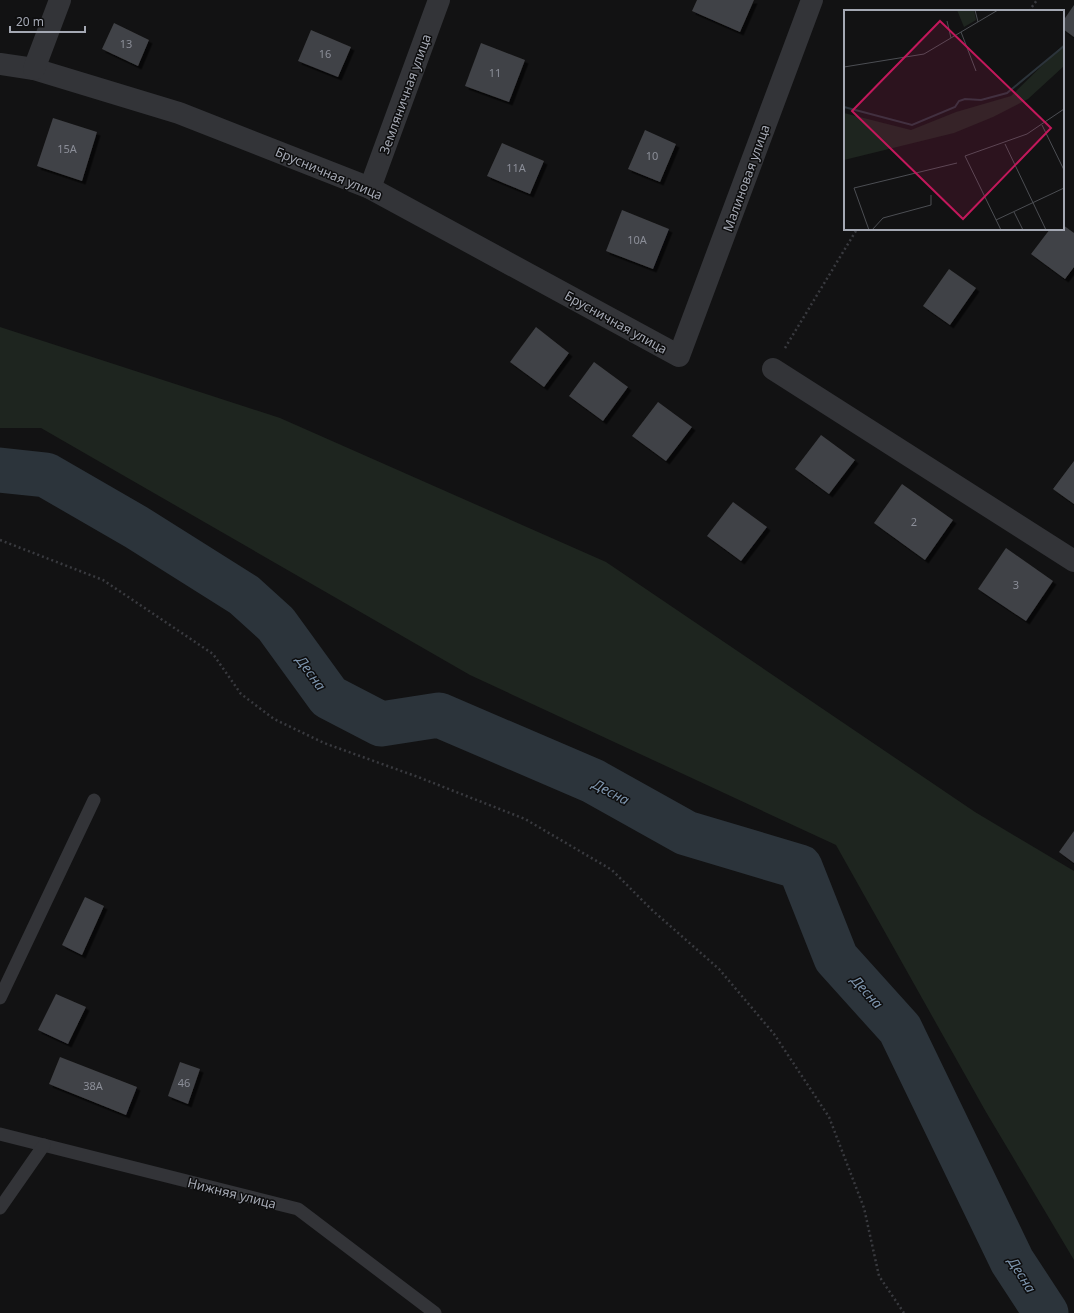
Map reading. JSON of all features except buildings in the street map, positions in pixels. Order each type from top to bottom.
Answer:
[{"type":"street","points":[[34,69],[60,0]]},
{"type":"street","name":"Земляничная улица","points":[[370,188],[439,0]]},
{"type":"street","name":"Малиновая улица","points":[[679,356],[812,0]]},
{"type":"street","name":"Брусничная улица","points":[[0,64],[34,69],[179,113],[370,188],[679,356]]},
{"type":"street","points":[[773,369],[1074,561]]},
{"type":"lane","points":[[0,998],[94,800]]},
{"type":"lane","name":"Нижняя улица","points":[[0,1134],[298,1210],[435,1313]]},
{"type":"lane","points":[[0,1208],[44,1145]]},
{"type":"path","points":[[1029,10],[1037,0]]},
{"type":"path","points":[[773,369],[856,230]]},
{"type":"path","points":[[0,540],[103,580],[213,654],[241,694],[274,719],[324,744],[418,777],[525,819],[612,870],[652,910],[719,969],[774,1034],[829,1117],[864,1208],[880,1276],[904,1313]]},
{"type":"shaded area","points":[[0,327],[280,418],[606,562],[975,812],[1074,871],[1074,1260],[986,1112],[836,845],[470,675],[41,428],[0,428]]},
{"type":"waterway","name":"Десна","points":[[0,470],[46,475],[136,527],[244,595],[276,624],[329,697],[381,724],[439,715],[593,781],[686,833],[800,867],[836,958],[900,1029],[1012,1261],[1046,1313]]}]
